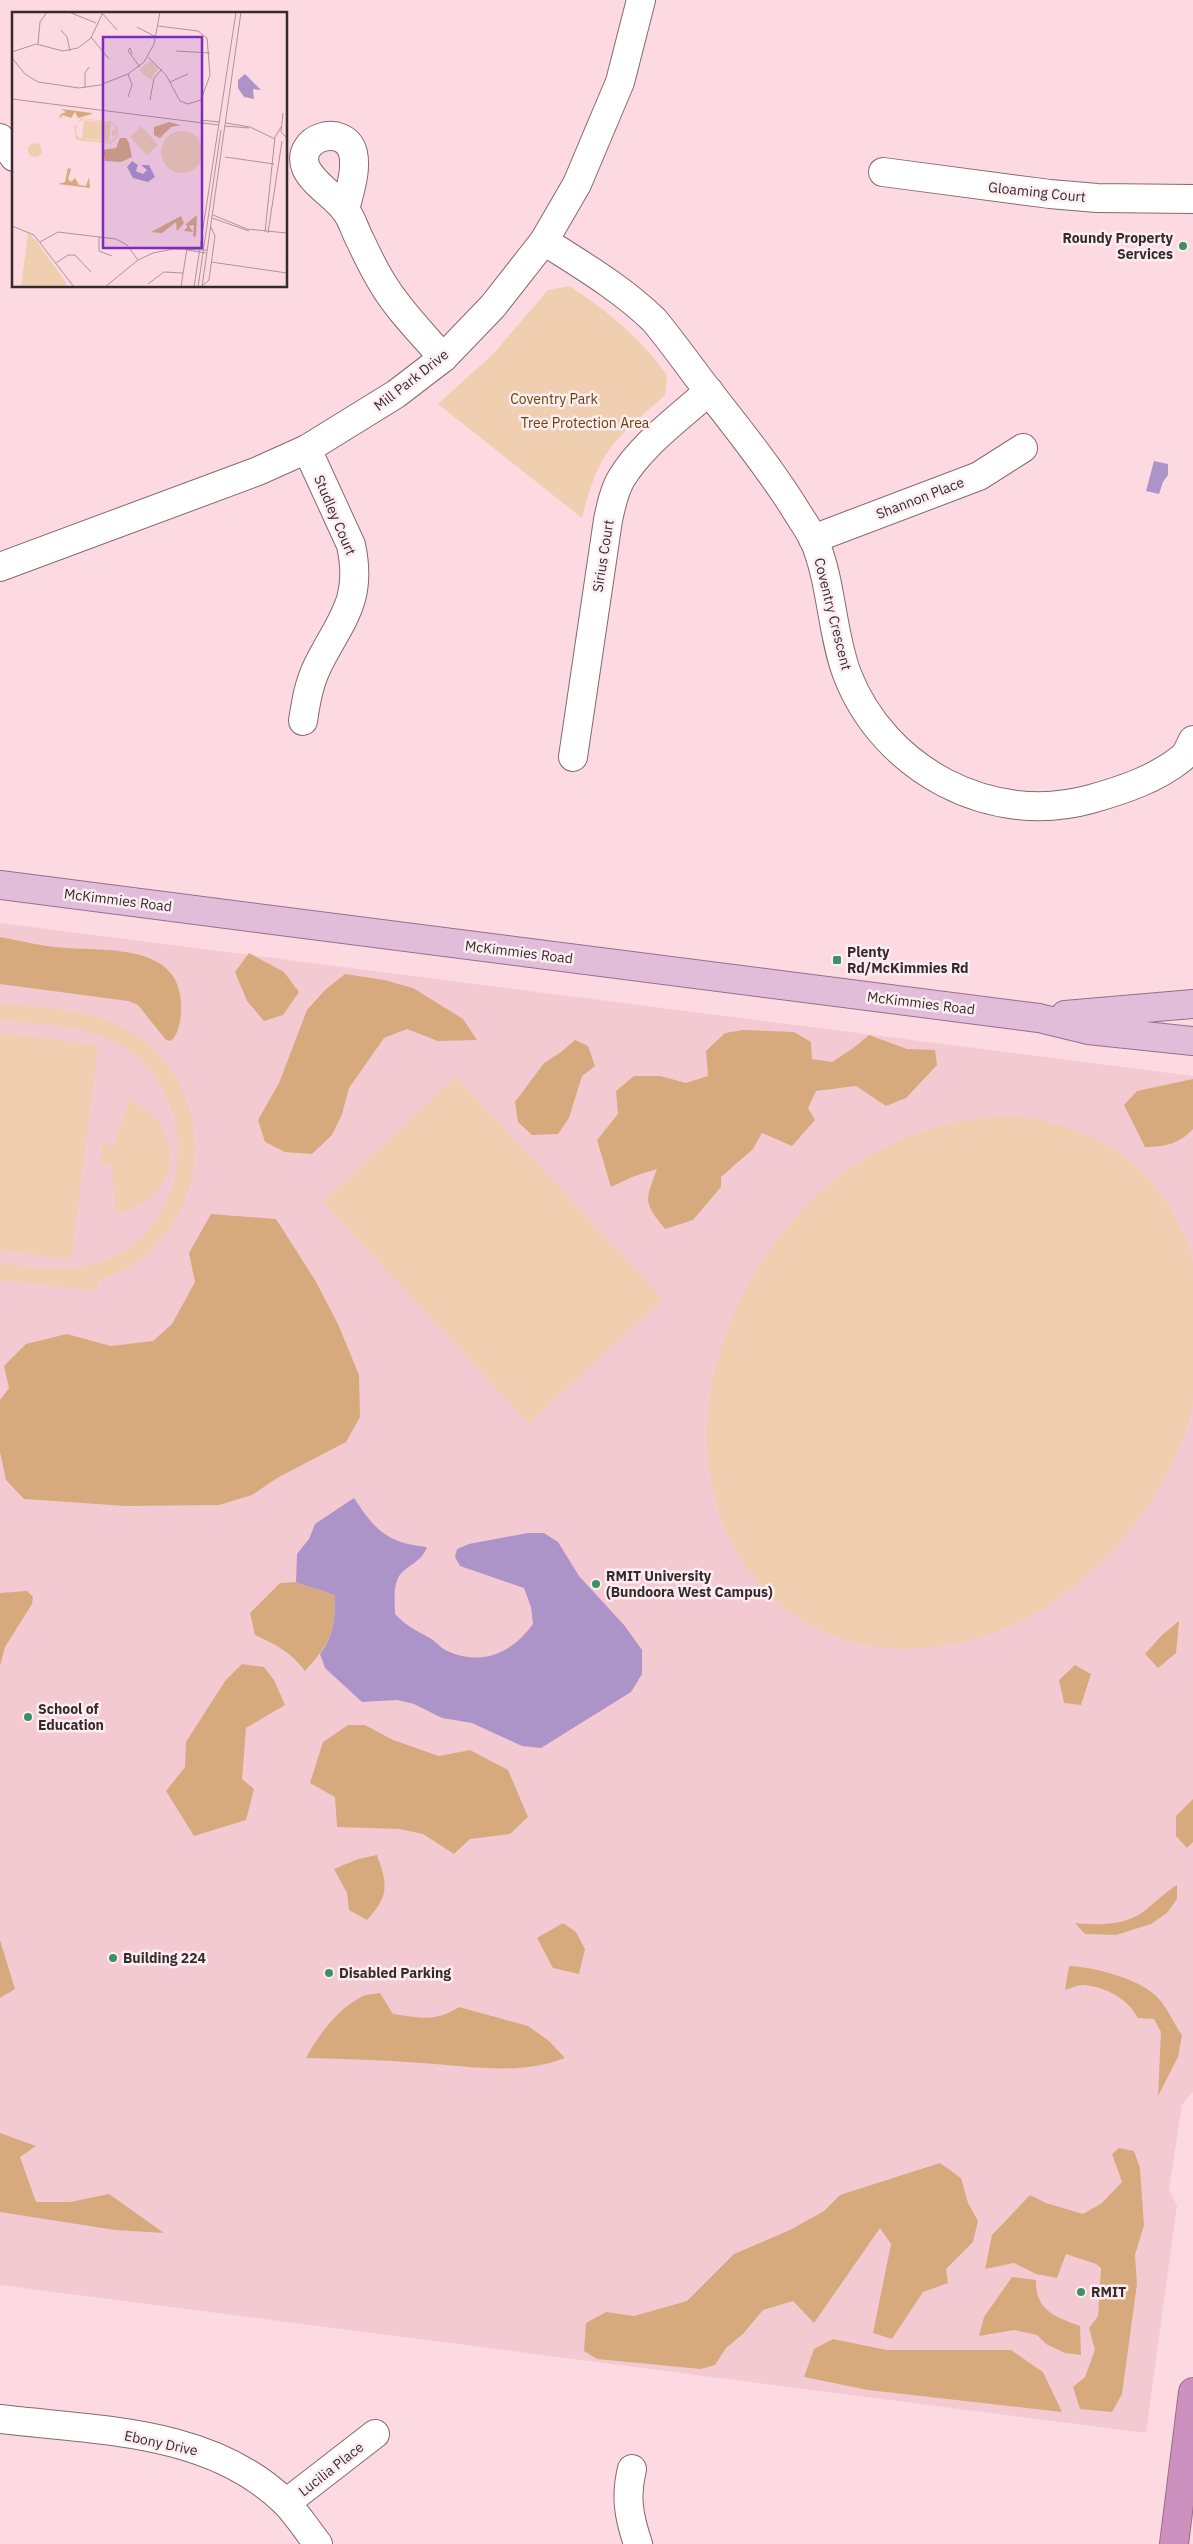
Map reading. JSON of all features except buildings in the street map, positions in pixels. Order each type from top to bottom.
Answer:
[{"type":"highway","points":[[1174,2544],[1193,2392]]},
{"type":"main road","name":"McKimmies Road","points":[[0,885],[1039,1018],[1088,1030],[1193,1041]]},
{"type":"main road","name":"McKimmies Road","points":[[1039,1018],[1193,1004]]},
{"type":"street","name":"Mill Park Drive","points":[[0,567],[241,478],[307,449],[389,399],[443,358],[493,306],[544,241],[577,184],[603,127],[620,82],[641,0]]},
{"type":"street","points":[[0,138],[12,154]]},
{"type":"street","name":"Gloaming Court","points":[[883,172],[1050,194],[1097,198],[1193,199]]},
{"type":"street","points":[[345,210],[384,286],[443,358]]},
{"type":"street","name":"Coventry Crescent","points":[[544,241],[633,300],[672,342],[764,460],[813,539],[825,571],[829,604],[847,674],[872,724],[897,749],[925,772],[954,788],[992,801],[1030,807],[1073,804],[1132,788],[1190,756]]},
{"type":"street","name":"Sirius Court","points":[[573,757],[608,520],[614,494],[621,480],[649,444],[709,391]]},
{"type":"street","name":"Shannon Place","points":[[813,539],[979,476],[1023,448]]},
{"type":"street","name":"Studley Court","points":[[303,721],[308,688],[318,665],[343,622],[351,603],[354,584],[354,561],[351,545],[307,449]]},
{"type":"street","name":"Ebony Drive","points":[[0,2419],[152,2438],[213,2454],[265,2485],[286,2503],[318,2544]]},
{"type":"street","name":"Lucilia Place","points":[[286,2503],[375,2434]]},
{"type":"street","points":[[632,2469],[627,2499],[629,2515],[638,2544]]},
{"type":"shaded area","points":[[1154,461],[1168,464],[1168,475],[1163,482],[1159,494],[1146,491]]},
{"type":"shaded area","name":"RMIT University (Bundoora West Campus)","points":[[0,923],[1193,1076],[1193,2092],[1182,2105],[1169,2190],[1177,2205],[1146,2433],[0,2285]]},
{"type":"shaded area","points":[[0,937],[68,948],[121,951],[155,961],[168,970],[177,983],[181,1002],[181,1018],[174,1038],[171,1041],[166,1040],[138,1005],[128,1001],[0,984]]},
{"type":"shaded area","points":[[249,953],[284,972],[299,992],[283,1015],[264,1021],[247,1001],[235,972]]},
{"type":"shaded area","points":[[345,974],[384,980],[413,988],[463,1019],[477,1040],[438,1041],[407,1029],[384,1038],[349,1088],[342,1114],[332,1135],[312,1154],[285,1152],[265,1142],[258,1120],[279,1083],[307,1010],[325,990]]},
{"type":"shaded area","points":[[743,1030],[794,1032],[811,1042],[812,1059],[832,1062],[869,1035],[907,1049],[935,1050],[937,1065],[906,1098],[886,1106],[856,1086],[816,1091],[808,1108],[815,1120],[792,1146],[762,1133],[753,1149],[721,1177],[721,1187],[693,1220],[665,1229],[653,1213],[648,1201],[648,1195],[657,1169],[632,1177],[611,1187],[597,1140],[618,1114],[616,1091],[634,1076],[660,1076],[686,1083],[708,1076],[706,1051],[725,1033]]},
{"type":"shaded area","points":[[575,1040],[588,1046],[595,1066],[582,1076],[569,1118],[558,1134],[532,1135],[518,1122],[515,1102],[544,1063]]},
{"type":"shaded area","points":[[1193,1079],[1193,1129],[1171,1144],[1145,1147],[1124,1105],[1137,1091]]},
{"type":"shaded area","points":[[211,1214],[276,1219],[315,1280],[338,1324],[359,1375],[360,1417],[346,1442],[277,1478],[252,1495],[219,1505],[126,1506],[24,1499],[6,1480],[0,1452],[0,1400],[9,1388],[4,1366],[26,1344],[67,1334],[111,1346],[153,1341],[172,1324],[195,1282],[189,1253]]},
{"type":"shaded area","points":[[354,1498],[369,1519],[383,1533],[402,1542],[427,1547],[421,1557],[401,1574],[396,1582],[395,1614],[445,1650],[458,1655],[483,1657],[494,1655],[515,1643],[533,1624],[531,1607],[524,1588],[460,1566],[455,1557],[457,1549],[469,1544],[528,1533],[544,1533],[558,1542],[579,1576],[624,1625],[642,1650],[642,1674],[631,1692],[541,1748],[522,1746],[472,1723],[442,1718],[414,1704],[397,1700],[362,1702],[325,1668],[320,1654],[331,1634],[335,1612],[335,1596],[296,1582],[297,1554],[309,1539],[315,1524]]},
{"type":"shaded area","points":[[296,1582],[335,1596],[334,1620],[329,1637],[320,1653],[305,1671],[295,1659],[283,1650],[255,1635],[250,1613],[280,1583]]},
{"type":"shaded area","points":[[27,1591],[33,1597],[32,1604],[5,1647],[0,1666],[0,1593]]},
{"type":"shaded area","points":[[1179,1621],[1176,1653],[1158,1668],[1145,1654],[1162,1635]]},
{"type":"shaded area","points":[[242,1664],[264,1667],[274,1680],[285,1705],[246,1728],[242,1779],[254,1789],[246,1820],[194,1836],[166,1791],[185,1767],[186,1742],[225,1681]]},
{"type":"shaded area","points":[[1075,1665],[1091,1674],[1081,1705],[1064,1703],[1059,1680]]},
{"type":"shaded area","points":[[348,1725],[365,1725],[393,1740],[439,1756],[470,1750],[508,1770],[528,1817],[510,1834],[470,1839],[454,1854],[423,1834],[399,1829],[337,1827],[335,1797],[310,1783],[323,1742]]},
{"type":"shaded area","points":[[1193,1799],[1193,1842],[1187,1848],[1176,1836],[1176,1816]]},
{"type":"shaded area","points":[[377,1855],[383,1874],[383,1897],[367,1920],[349,1910],[347,1893],[334,1869],[358,1859]]},
{"type":"shaded area","points":[[1177,1885],[1177,1899],[1167,1913],[1151,1924],[1116,1935],[1085,1934],[1075,1923],[1110,1924],[1127,1920],[1143,1912]]},
{"type":"shaded area","points":[[563,1923],[576,1932],[585,1949],[579,1974],[553,1968],[537,1938]]},
{"type":"shaded area","points":[[0,1940],[15,1989],[0,1998]]},
{"type":"shaded area","points":[[1069,1966],[1091,1969],[1130,1980],[1151,1992],[1165,2007],[1182,2035],[1178,2057],[1158,2096],[1161,2032],[1154,2019],[1138,2018],[1134,2011],[1116,1995],[1100,1988],[1084,1985],[1065,1990]]},
{"type":"shaded area","points":[[380,1993],[393,2014],[427,2018],[443,2015],[459,2007],[528,2026],[549,2041],[565,2058],[548,2064],[530,2067],[494,2068],[392,2061],[306,2058],[317,2040],[336,2016],[352,2002],[363,1996]]},
{"type":"shaded area","points":[[0,2133],[36,2146],[20,2157],[36,2202],[70,2202],[109,2194],[164,2233],[115,2230],[0,2212]]},
{"type":"shaded area","points":[[1119,2148],[1134,2151],[1140,2168],[1144,2225],[1135,2255],[1137,2284],[1122,2394],[1112,2412],[1080,2409],[1073,2387],[1085,2377],[1095,2350],[1089,2328],[1098,2316],[1101,2268],[1096,2264],[1066,2254],[1057,2278],[1036,2274],[1014,2263],[985,2269],[992,2235],[1030,2195],[1046,2203],[1083,2214],[1102,2203],[1122,2182],[1112,2154]]},
{"type":"shaded area","points":[[940,2163],[961,2178],[968,2203],[978,2221],[973,2242],[946,2269],[948,2283],[923,2292],[892,2339],[873,2333],[891,2244],[880,2228],[814,2323],[793,2301],[763,2310],[743,2334],[726,2348],[715,2365],[701,2369],[597,2359],[584,2351],[586,2323],[606,2312],[634,2316],[687,2301],[734,2254],[790,2230],[824,2211],[840,2195]]},
{"type":"shaded area","points":[[1012,2277],[1036,2280],[1039,2299],[1043,2306],[1055,2316],[1080,2326],[1081,2355],[1065,2353],[1046,2344],[1037,2335],[1014,2330],[979,2336],[984,2317]]},
{"type":"shaded area","points":[[833,2339],[887,2350],[1011,2350],[1043,2372],[1062,2412],[868,2390],[804,2377],[814,2349]]},
{"type":"green space","name":"Coventry Park","points":[[570,286],[598,306],[635,337],[667,375],[665,395],[622,435],[604,458],[592,482],[582,518],[438,404],[494,353],[548,290]]},
{"type":"green space","points":[[0,1003],[68,1010],[102,1018],[117,1025],[132,1033],[163,1060],[184,1093],[194,1130],[194,1167],[184,1203],[164,1236],[136,1262],[99,1280],[97,1291],[0,1280],[0,1263],[50,1269],[76,1268],[101,1262],[134,1244],[158,1218],[172,1187],[178,1153],[175,1119],[162,1086],[140,1059],[108,1039],[82,1030],[55,1025],[0,1020]]},
{"type":"green space","points":[[0,1033],[98,1045],[71,1259],[0,1250]]},
{"type":"green space","points":[[456,1077],[663,1299],[529,1423],[323,1202]]},
{"type":"green space","points":[[129,1100],[149,1112],[162,1128],[169,1145],[170,1162],[165,1179],[154,1194],[138,1206],[116,1213],[112,1165],[100,1163],[102,1144],[115,1145]]},
{"type":"green space","points":[[1006,1116],[1033,1119],[1059,1125],[1107,1145],[1128,1159],[1147,1177],[1163,1198],[1187,1243],[1193,1264],[1193,1405],[1184,1437],[1154,1497],[1113,1550],[1089,1574],[1063,1595],[1018,1623],[979,1638],[959,1643],[918,1648],[878,1647],[861,1644],[812,1626],[783,1606],[758,1582],[726,1531],[710,1475],[708,1417],[718,1359],[739,1302],[770,1250],[808,1204],[852,1167],[906,1138],[945,1125]]},
{"type":"place","name":"Roundy Property Services","points":[[1183,246]]},
{"type":"place","name":"Plenty Rd/McKimmies Rd","points":[[837,960]]},
{"type":"place","name":"RMIT University (Bundoora West Campus)","points":[[596,1584]]},
{"type":"place","name":"School of Education","points":[[28,1717]]},
{"type":"place","name":"Building 224","points":[[113,1958]]},
{"type":"place","name":"Disabled Parking","points":[[329,1973]]},
{"type":"place","name":"RMIT","points":[[1081,2292]]},
{"type":"park label","name":"Tree Protection Area","points":[[585,423]]}]
